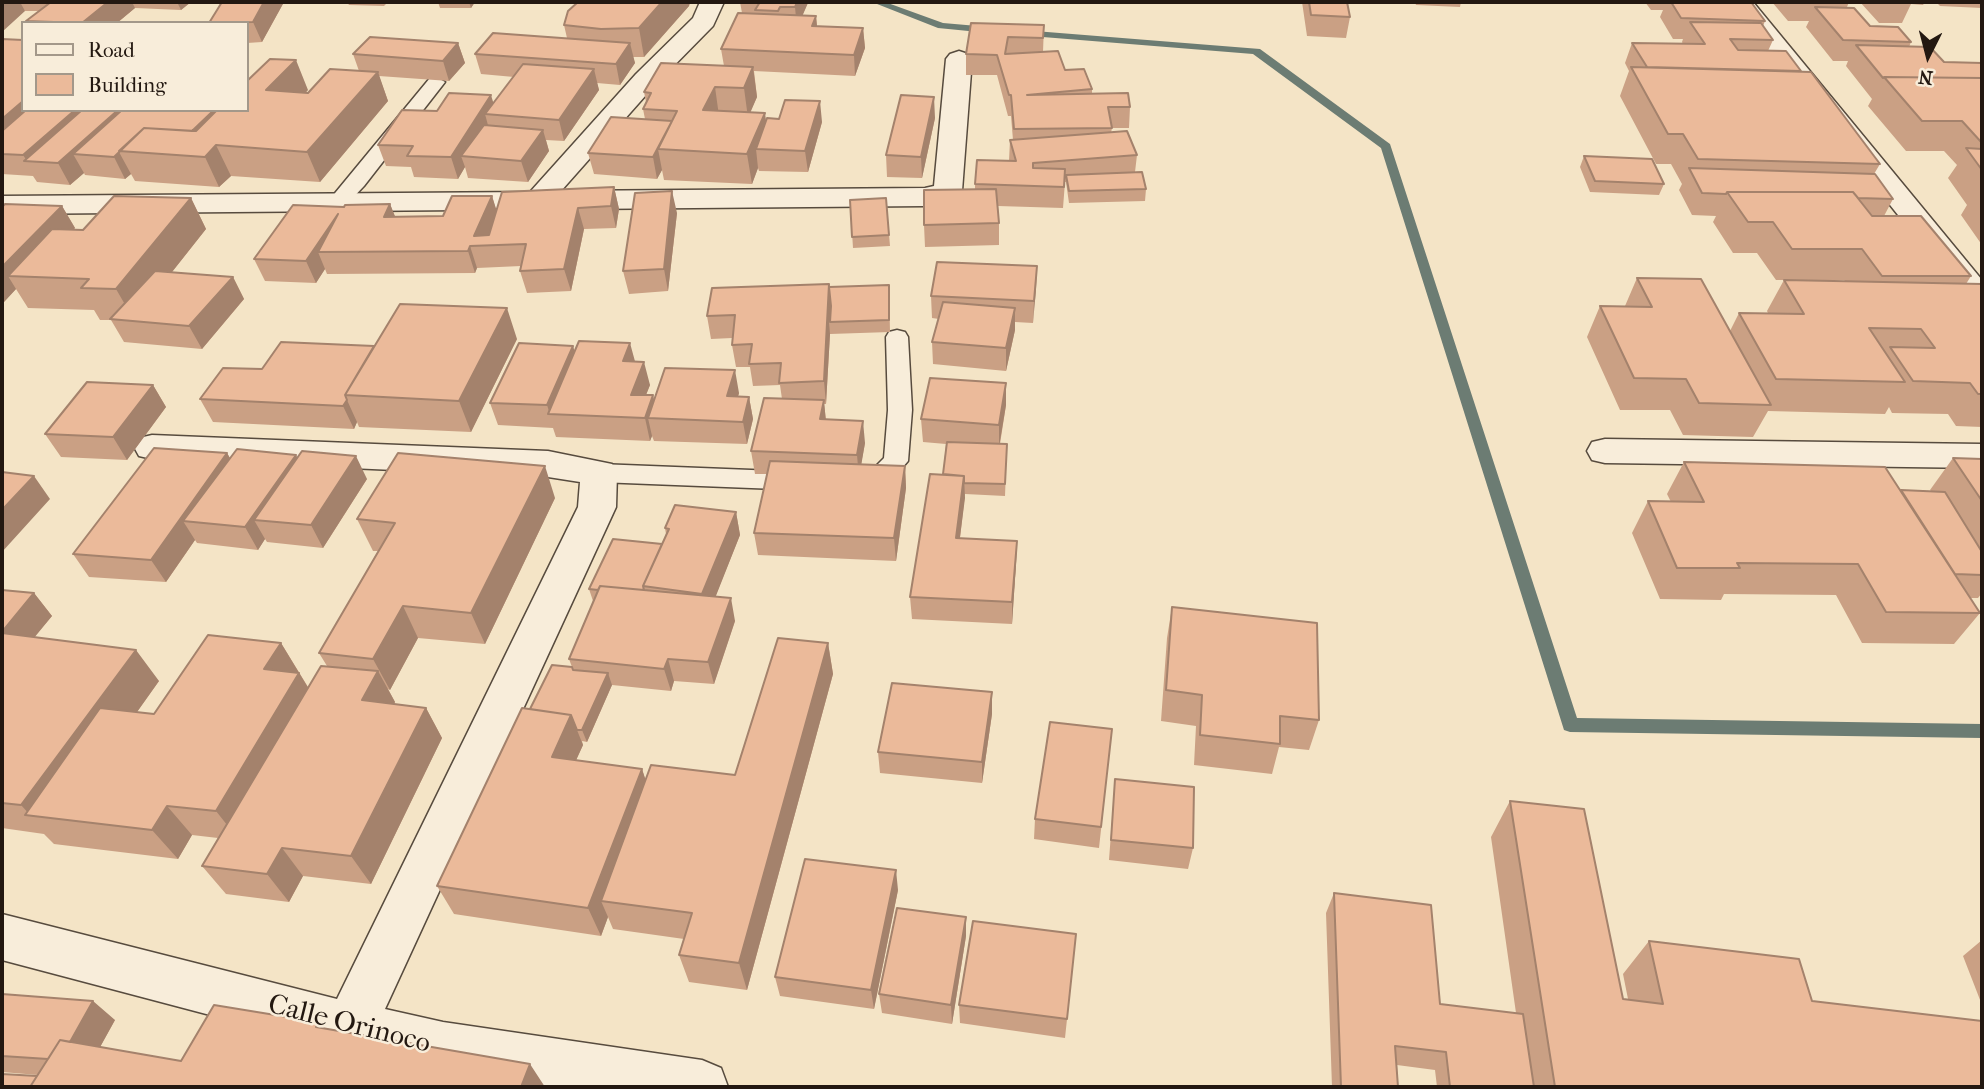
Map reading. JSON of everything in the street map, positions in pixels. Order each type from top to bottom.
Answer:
[{"type":"street","points":[[538,200],[645,80],[704,21],[712,2]]},
{"type":"street","points":[[1741,2],[1982,300]]},
{"type":"street","points":[[2,205],[925,197],[948,191],[959,59]]},
{"type":"street","points":[[152,447],[548,464],[599,473],[597,507],[350,1027]]},
{"type":"street","points":[[1605,451],[1982,456]]},
{"type":"street","name":"Calle Orinoco","points":[[2,937],[350,1027],[443,1048],[702,1087]]},
{"type":"lane","points":[[338,202],[436,82]]},
{"type":"lane","points":[[599,473],[866,483],[879,478],[896,461],[900,410],[897,337]]},
{"type":"building","points":[[51,2],[108,2],[84,21],[26,21]]},
{"type":"building","points":[[222,2],[264,2],[253,22],[210,21]]},
{"type":"building","points":[[578,2],[662,2],[639,28],[601,29],[564,25],[568,11]]},
{"type":"building","points":[[760,2],[797,2],[795,7],[780,7],[778,11],[755,10]]},
{"type":"building","points":[[1309,2],[1347,2],[1350,17],[1311,15]]},
{"type":"building","points":[[1671,2],[1751,2],[1765,21],[1681,18]]},
{"type":"building","points":[[1815,7],[1854,8],[1870,26],[1898,27],[1911,42],[1843,40]]},
{"type":"building","points":[[738,13],[816,16],[812,26],[863,28],[854,55],[721,49]]},
{"type":"building","points":[[1690,22],[1761,23],[1773,40],[1730,39],[1738,50],[1786,51],[1801,71],[1647,67],[1632,43],[1705,44]]},
{"type":"building","points":[[971,23],[1044,25],[1043,38],[1008,37],[1005,54],[1058,51],[1065,70],[1084,69],[1092,89],[1027,95],[1128,93],[1130,107],[1108,107],[1112,128],[1014,129],[1011,95],[997,55],[966,54]]},
{"type":"building","points":[[493,33],[630,43],[616,64],[475,54]]},
{"type":"building","points":[[370,37],[458,43],[443,61],[353,54]]},
{"type":"building","points":[[2,39],[21,40],[21,103],[2,119]]},
{"type":"building","points":[[1856,45],[1930,47],[1944,62],[1982,63],[1982,78],[1883,78]]},
{"type":"building","points":[[270,59],[296,60],[266,90],[308,93],[330,69],[378,72],[307,152],[216,145],[205,157],[119,151],[144,128],[196,131],[215,112],[248,112],[248,80]]},
{"type":"building","points":[[661,63],[753,67],[744,88],[715,87],[703,110],[765,113],[747,154],[658,149],[677,111],[643,109],[651,93],[644,92]]},
{"type":"building","points":[[523,64],[594,69],[559,120],[485,114]]},
{"type":"building","points":[[1631,67],[1811,72],[1880,164],[1698,159],[1683,134],[1668,134]]},
{"type":"building","points":[[1884,77],[1982,78],[1982,143],[1962,121],[1922,121]]},
{"type":"building","points":[[449,93],[491,95],[451,157],[407,156],[413,146],[378,145],[402,110],[437,111]]},
{"type":"building","points":[[901,95],[934,97],[921,157],[886,155]]},
{"type":"building","points":[[785,100],[820,101],[805,151],[756,149],[767,118],[779,119]]},
{"type":"building","points":[[24,112],[73,112],[23,155],[2,154],[2,131]]},
{"type":"building","points":[[80,112],[116,112],[58,163],[24,161]]},
{"type":"building","points":[[120,112],[212,112],[192,131],[144,128],[114,157],[73,154]]},
{"type":"building","points":[[611,117],[672,121],[653,157],[588,153]]},
{"type":"building","points":[[484,125],[543,130],[521,161],[461,156]]},
{"type":"building","points":[[1127,131],[1137,155],[1033,163],[1033,168],[1065,169],[1064,187],[975,184],[977,160],[1016,161],[1010,140]]},
{"type":"building","points":[[1966,148],[1982,149],[1982,170]]},
{"type":"building","points":[[1584,156],[1652,159],[1664,184],[1595,181]]},
{"type":"building","points":[[1689,168],[1875,174],[1893,199],[1858,198],[1853,192],[1702,193]]},
{"type":"building","points":[[1142,172],[1146,189],[1069,191],[1066,175]]},
{"type":"building","points":[[614,187],[611,206],[578,208],[564,269],[520,271],[526,244],[470,246],[468,251],[318,252],[338,214],[306,261],[254,259],[293,205],[344,207],[390,204],[384,217],[443,216],[452,196],[492,196],[474,236],[489,235],[502,192]]},
{"type":"building","points":[[996,189],[999,223],[924,225],[924,190]]},
{"type":"building","points":[[672,191],[664,269],[623,271],[635,193]]},
{"type":"building","points":[[1727,192],[1853,192],[1872,216],[1921,216],[1971,276],[1882,276],[1862,249],[1792,249],[1773,222],[1748,222]]},
{"type":"building","points":[[114,196],[191,198],[116,289],[81,288],[89,279],[8,276],[52,229],[83,230]]},
{"type":"building","points":[[886,198],[889,235],[852,237],[850,200]]},
{"type":"building","points":[[5,204],[62,206],[2,267],[2,207]]},
{"type":"building","points":[[937,262],[1037,266],[1034,301],[931,296]]},
{"type":"building","points":[[155,271],[233,277],[189,326],[110,319]]},
{"type":"building","points":[[1637,278],[1701,279],[1771,405],[1699,403],[1686,379],[1634,378],[1600,306],[1652,307]]},
{"type":"building","points":[[1784,280],[1982,284],[1982,394],[1978,394],[1970,383],[1913,381],[1890,347],[1935,348],[1921,329],[1869,328],[1905,382],[1776,379],[1739,313],[1804,314]]},
{"type":"building","points":[[829,284],[824,381],[779,383],[781,363],[749,364],[752,344],[732,345],[735,315],[707,316],[712,288]]},
{"type":"building","points":[[889,285],[889,320],[830,322],[829,287]]},
{"type":"building","points":[[943,302],[1015,308],[1006,348],[932,342]]},
{"type":"building","points":[[400,304],[507,308],[459,401],[345,395]]},
{"type":"building","points":[[579,341],[630,343],[623,361],[644,362],[631,395],[653,395],[645,418],[548,414]]},
{"type":"building","points":[[281,342],[374,346],[345,395],[347,400],[343,406],[200,399],[223,368],[262,369]]},
{"type":"building","points":[[519,343],[573,346],[547,405],[490,403]]},
{"type":"building","points":[[665,368],[735,370],[727,396],[749,397],[743,422],[648,418]]},
{"type":"building","points":[[930,378],[1006,383],[999,425],[921,419]]},
{"type":"building","points":[[87,382],[153,385],[113,437],[45,434]]},
{"type":"building","points":[[764,398],[824,400],[820,419],[863,421],[857,455],[751,451]]},
{"type":"building","points":[[947,442],[1007,444],[1005,484],[964,483],[964,476],[943,474]]},
{"type":"building","points":[[154,448],[227,453],[151,560],[73,554]]},
{"type":"building","points":[[237,449],[296,455],[245,527],[183,521]]},
{"type":"building","points":[[302,451],[356,456],[311,525],[254,520]]},
{"type":"building","points":[[398,453],[545,466],[471,613],[403,606],[373,659],[319,653],[395,523],[357,519]]},
{"type":"building","points":[[1953,458],[1982,459],[1982,501]]},
{"type":"building","points":[[770,461],[905,466],[894,538],[754,533]]},
{"type":"building","points":[[1684,462],[1885,467],[1980,613],[1886,612],[1858,564],[1737,563],[1740,568],[1677,568],[1648,501],[1704,502]]},
{"type":"building","points":[[2,472],[34,476],[2,510]]},
{"type":"building","points":[[930,474],[964,476],[956,538],[1017,541],[1012,602],[910,597]]},
{"type":"building","points":[[1901,490],[1945,492],[1982,552],[1982,575],[1955,574]]},
{"type":"building","points":[[675,505],[736,512],[702,594],[643,586],[669,529],[665,528]]},
{"type":"building","points":[[613,539],[662,544],[643,586],[644,590],[600,586],[598,590],[589,589]]},
{"type":"building","points":[[600,586],[731,598],[708,662],[668,659],[664,669],[569,659]]},
{"type":"building","points":[[2,590],[34,593],[2,632]]},
{"type":"building","points":[[1172,607],[1317,623],[1319,720],[1280,716],[1280,744],[1200,735],[1202,695],[1166,690]]},
{"type":"building","points":[[2,633],[136,650],[21,805],[2,803]]},
{"type":"building","points":[[208,635],[281,643],[264,669],[299,673],[216,811],[167,806],[152,830],[25,815],[100,708],[154,714]]},
{"type":"building","points":[[778,638],[828,643],[739,963],[679,955],[692,913],[601,901],[651,765],[735,775]]},
{"type":"building","points":[[552,665],[608,673],[582,730],[577,730],[571,715],[530,709]]},
{"type":"building","points":[[321,666],[378,671],[362,700],[426,708],[351,856],[282,848],[267,874],[202,866]]},
{"type":"building","points":[[892,683],[992,692],[982,762],[878,752]]},
{"type":"building","points":[[522,708],[571,715],[552,757],[642,769],[588,908],[437,886]]},
{"type":"building","points":[[1050,722],[1112,729],[1101,827],[1035,819]]},
{"type":"building","points":[[1115,779],[1194,787],[1193,848],[1111,840]]},
{"type":"building","points":[[1510,801],[1584,809],[1623,999],[1663,1004],[1649,941],[1799,959],[1812,1001],[1982,1021],[1982,1087],[1555,1087]]},
{"type":"building","points":[[805,859],[896,870],[871,990],[775,977]]},
{"type":"building","points":[[1334,893],[1431,905],[1440,1004],[1523,1014],[1534,1087],[1450,1087],[1446,1052],[1395,1046],[1398,1087],[1341,1087]]},
{"type":"building","points":[[897,908],[966,917],[951,1005],[879,994]]},
{"type":"building","points":[[973,921],[1076,934],[1067,1019],[959,1005]]},
{"type":"building","points":[[2,994],[93,1001],[70,1042],[60,1040],[48,1059],[2,1056]]},
{"type":"building","points":[[214,1005],[318,1022],[316,1027],[530,1064],[521,1087],[30,1087],[60,1040],[181,1061]]},
{"type":"building","points":[[2,1074],[37,1076],[30,1087],[2,1087]]},
{"type":"waterway","points":[[877,2],[942,26],[989,30]]},
{"type":"waterway","points":[[1022,33],[1256,51],[1386,146],[1570,725],[1982,731]]}]
